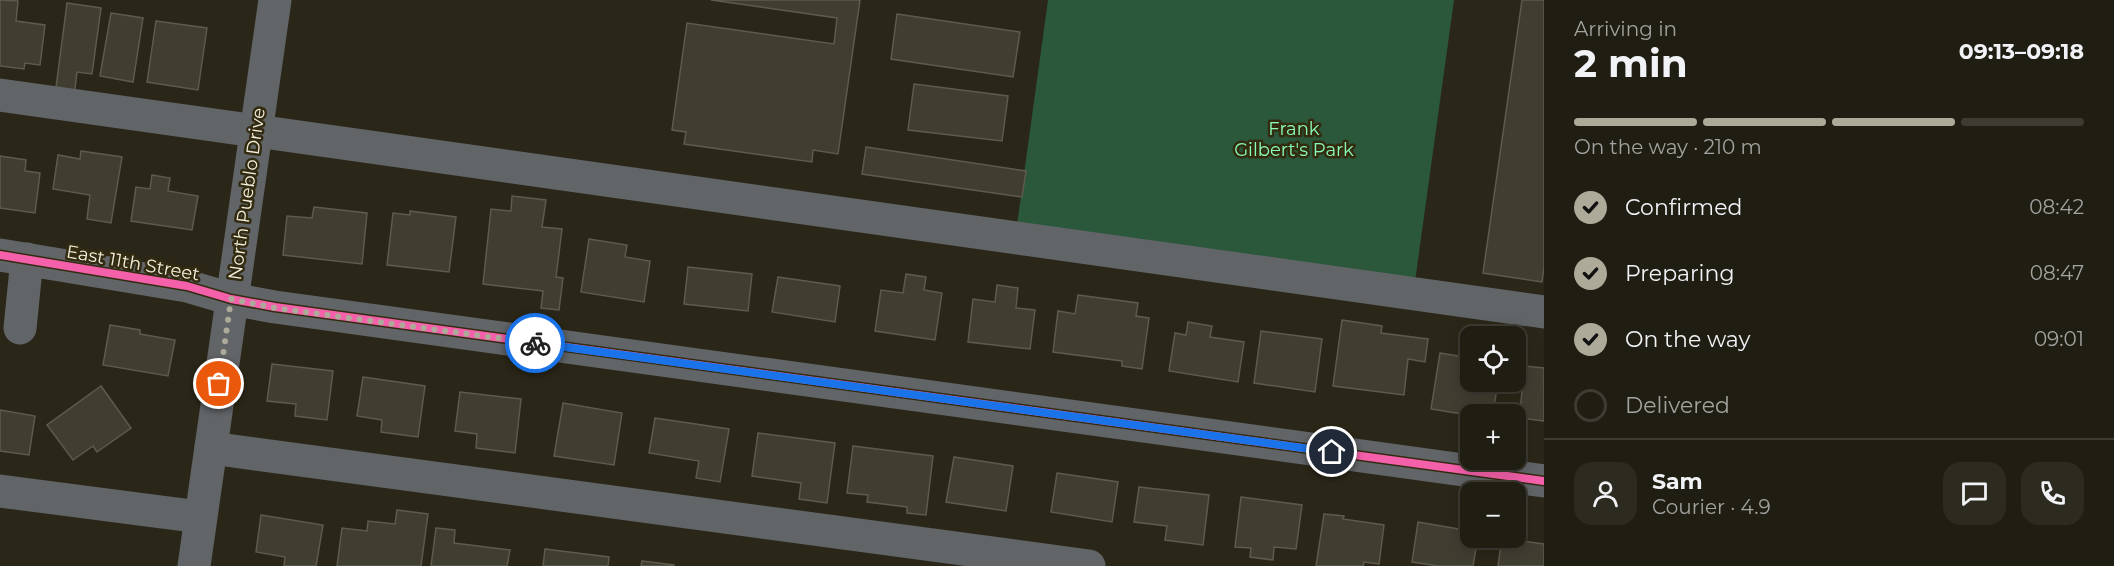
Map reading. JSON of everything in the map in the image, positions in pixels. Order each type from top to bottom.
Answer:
[{"type":"street","name":"North Pueblo Drive","points":[[194,566],[274,0]]},
{"type":"street","points":[[0,95],[1544,312]]},
{"type":"street","points":[[13,257],[20,328]]},
{"type":"street","name":"East 11th Street","points":[[13,257],[187,286],[231,299],[275,308],[1544,481]]},
{"type":"street","points":[[210,448],[1089,566]]},
{"type":"street","points":[[0,490],[201,517]]},
{"type":"green space","name":"Frank Gilbert's Park","points":[[1048,0],[1454,0],[1413,296],[1017,225]]},
{"type":"building","points":[[0,0],[18,1],[16,21],[45,25],[40,65],[25,63],[24,69],[0,66]]},
{"type":"building","points":[[711,0],[860,0],[838,154],[813,150],[812,162],[684,144],[686,132],[672,130],[687,23],[834,44],[837,18]]},
{"type":"building","points":[[1522,0],[1544,0],[1544,267],[1542,282],[1483,273]]},
{"type":"building","points":[[67,3],[101,8],[92,74],[77,72],[74,97],[55,95]]},
{"type":"building","points":[[111,13],[143,18],[133,82],[100,76]]},
{"type":"building","points":[[897,14],[1020,32],[1013,77],[891,59]]},
{"type":"building","points":[[156,21],[207,28],[198,90],[147,82]]},
{"type":"building","points":[[914,84],[1008,96],[1002,141],[908,130]]},
{"type":"building","points":[[866,147],[1026,171],[1022,197],[862,174]]},
{"type":"building","points":[[81,151],[122,157],[111,223],[87,219],[90,195],[53,189],[58,155],[80,159]]},
{"type":"building","points":[[0,156],[26,160],[25,171],[40,173],[35,213],[0,208]]},
{"type":"building","points":[[152,175],[170,178],[168,191],[198,196],[192,230],[131,221],[136,187],[150,189]]},
{"type":"building","points":[[512,196],[546,200],[542,227],[562,229],[556,277],[563,278],[559,310],[541,308],[543,291],[483,284],[491,209],[511,211]]},
{"type":"building","points":[[314,207],[367,213],[362,264],[283,255],[287,216],[312,218]]},
{"type":"building","points":[[410,211],[456,217],[449,272],[387,265],[393,213],[410,215]]},
{"type":"building","points":[[589,239],[627,245],[625,257],[650,261],[644,302],[581,292]]},
{"type":"building","points":[[688,267],[752,274],[748,311],[684,304]]},
{"type":"building","points":[[906,274],[926,277],[924,290],[942,293],[935,340],[875,331],[881,290],[903,293]]},
{"type":"building","points":[[778,277],[840,286],[835,322],[772,312]]},
{"type":"building","points":[[997,285],[1018,288],[1016,308],[1035,310],[1030,349],[968,342],[973,299],[995,302]]},
{"type":"building","points":[[1078,295],[1138,303],[1136,316],[1149,318],[1142,369],[1122,366],[1122,361],[1053,352],[1058,311],[1075,314]]},
{"type":"building","points":[[1342,320],[1382,326],[1381,333],[1428,339],[1425,362],[1408,359],[1404,395],[1333,386]]},
{"type":"building","points":[[1188,322],[1212,326],[1210,337],[1244,342],[1238,382],[1169,371],[1175,333],[1186,335]]},
{"type":"building","points":[[110,325],[140,330],[140,334],[175,340],[168,376],[103,365]]},
{"type":"building","points":[[1261,331],[1322,339],[1315,392],[1254,383]]},
{"type":"building","points":[[1440,353],[1460,356],[1460,392],[1496,392],[1495,404],[1460,404],[1460,414],[1431,409]]},
{"type":"building","points":[[272,364],[333,371],[327,420],[295,416],[296,404],[267,401]]},
{"type":"building","points":[[1526,366],[1544,368],[1544,421],[1526,419],[1526,404],[1521,404],[1522,392],[1526,392]]},
{"type":"building","points":[[363,377],[425,386],[418,437],[381,432],[382,420],[357,416]]},
{"type":"building","points":[[101,386],[131,428],[97,452],[93,446],[73,460],[47,425]]},
{"type":"building","points":[[460,392],[521,399],[515,453],[476,448],[477,434],[455,431]]},
{"type":"building","points":[[563,403],[622,413],[614,465],[554,456]]},
{"type":"building","points":[[0,410],[35,416],[29,455],[0,451]]},
{"type":"building","points":[[655,418],[729,429],[720,482],[696,478],[699,461],[649,453]]},
{"type":"building","points":[[758,433],[835,443],[827,503],[799,499],[801,483],[752,476]]},
{"type":"building","points":[[853,446],[933,456],[926,515],[907,513],[907,507],[867,502],[868,495],[847,493]]},
{"type":"building","points":[[954,457],[1013,466],[1006,511],[946,502]]},
{"type":"building","points":[[1057,473],[1118,482],[1112,522],[1051,512]]},
{"type":"building","points":[[1139,487],[1209,495],[1203,545],[1165,540],[1167,526],[1134,522]]},
{"type":"building","points":[[1241,497],[1302,505],[1296,549],[1274,547],[1273,560],[1250,557],[1251,548],[1235,547]]},
{"type":"building","points":[[397,510],[428,514],[421,566],[337,566],[342,528],[367,531],[368,521],[395,524]]},
{"type":"building","points":[[1324,514],[1384,525],[1379,564],[1364,562],[1363,566],[1316,566]]},
{"type":"building","points":[[261,515],[323,525],[316,566],[284,566],[285,557],[256,552]]},
{"type":"building","points":[[1418,522],[1460,529],[1460,548],[1476,548],[1473,566],[1439,566],[1412,562]]},
{"type":"building","points":[[436,528],[455,530],[454,543],[510,550],[507,566],[431,566]]},
{"type":"building","points":[[1526,541],[1544,544],[1544,566],[1498,566],[1501,548],[1526,548]]},
{"type":"building","points":[[545,549],[609,557],[608,566],[543,566]]},
{"type":"building","points":[[642,561],[674,565],[674,566],[641,566]]},
{"type":"cycle path","points":[[0,255],[187,286],[231,299],[275,307],[1544,481]]},
{"type":"way so far","points":[[219,384],[231,299],[275,308],[535,343]]},
{"type":"route","points":[[535,343],[1332,452]]}]
